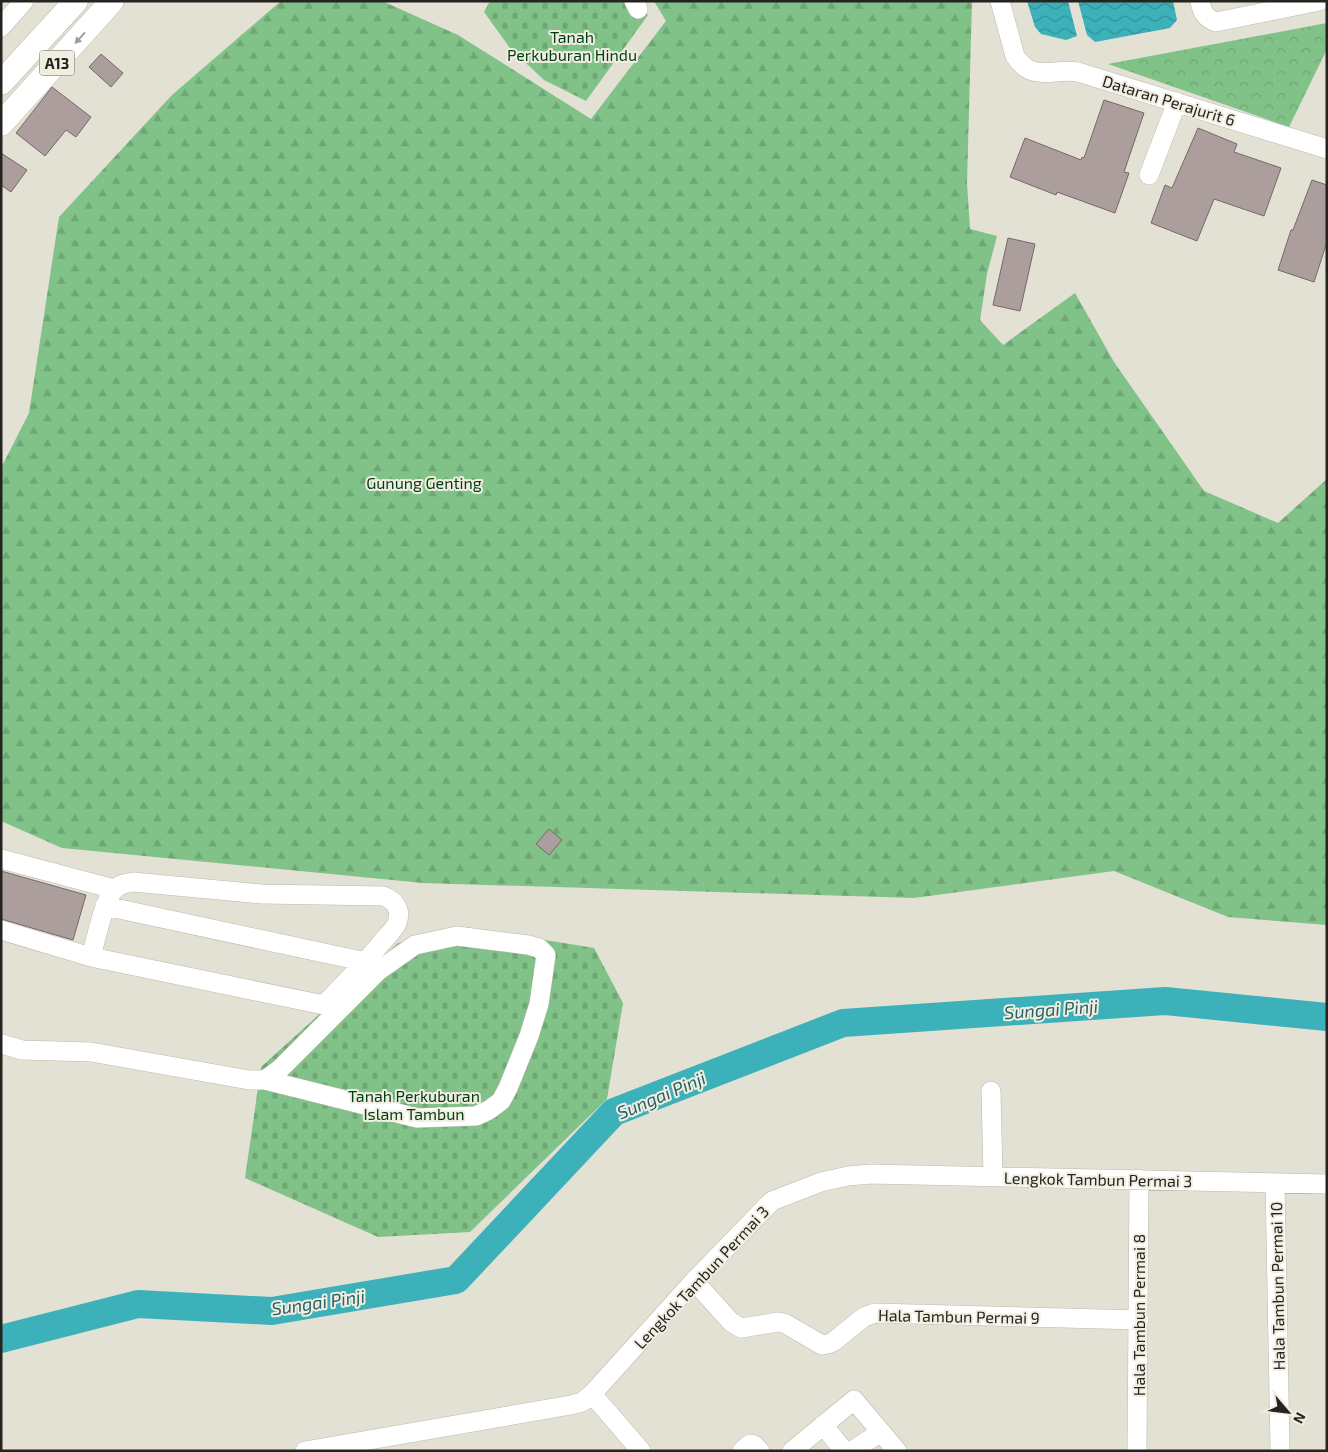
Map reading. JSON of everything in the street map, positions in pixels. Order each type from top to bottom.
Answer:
[{"type":"main road","name":"A13","points":[[1,83],[76,1]]},
{"type":"main road","name":"A13","points":[[1,124],[112,1]]},
{"type":"street","points":[[1,27],[24,1]]},
{"type":"street","name":"Dataran Perajurit 6","points":[[1000,1],[1015,56],[1027,69],[1037,73],[1067,70],[1078,72],[1327,149]]},
{"type":"street","points":[[1200,1],[1204,15],[1209,20],[1216,22],[1319,1]]},
{"type":"street","points":[[1149,175],[1177,102]]},
{"type":"street","points":[[1,859],[114,889]]},
{"type":"street","points":[[1,930],[91,957],[324,1005],[366,962],[396,924],[399,912],[391,899],[383,896],[262,894],[133,882],[122,884],[114,889],[105,906],[91,957]]},
{"type":"street","points":[[105,906],[366,962]]},
{"type":"street","points":[[1,1044],[22,1050],[91,1052],[249,1080],[266,1080],[417,1118],[476,1116],[490,1110],[501,1101],[508,1088],[529,1036],[539,1004],[546,955],[539,948],[528,944],[456,936],[415,945],[378,971],[293,1058],[266,1080]]},
{"type":"street","points":[[991,1091],[993,1176]]},
{"type":"street","name":"Lengkok Tambun Permai 3","points":[[305,1451],[582,1402],[592,1394],[694,1281],[772,1201],[830,1180],[864,1174],[1327,1184]]},
{"type":"street","name":"Hala Tambun Permai 8","points":[[1137,1451],[1139,1179]]},
{"type":"street","name":"Hala Tambun Permai 10","points":[[1276,1183],[1280,1448]]},
{"type":"street","name":"Hala Tambun Permai 9","points":[[694,1281],[731,1322],[741,1328],[778,1322],[784,1323],[822,1344],[833,1342],[864,1317],[875,1313],[1138,1320]]},
{"type":"street","points":[[592,1394],[641,1451]]},
{"type":"street","points":[[792,1451],[854,1400],[897,1451]]},
{"type":"street","points":[[823,1425],[844,1451]]},
{"type":"street","points":[[852,1451],[881,1432]]},
{"type":"street","points":[[742,1451],[750,1444],[760,1451]]},
{"type":"green space","name":"Gunung Genting","points":[[281,1],[382,1],[458,35],[591,119],[666,21],[654,1],[972,1],[967,183],[970,229],[997,236],[987,274],[980,320],[1003,345],[1075,293],[1114,362],[1204,491],[1278,523],[1327,479],[1327,925],[1228,917],[1114,871],[914,898],[423,883],[62,848],[1,821],[1,468],[29,413],[59,217],[172,95]]},
{"type":"green space","name":"Tanah Perkuburan Hindu","points":[[490,1],[637,1],[648,15],[586,101],[544,80],[510,48],[484,12]]},
{"type":"green space","points":[[1327,23],[1327,49],[1289,127],[1108,64]]},
{"type":"green space","name":"Tanah Perkuburan Islam Tambun","points":[[465,927],[594,948],[623,1003],[607,1099],[470,1232],[378,1237],[245,1178],[261,1067],[398,943]]},
{"type":"water","points":[[1027,1],[1068,1],[1077,36],[1066,40],[1041,34],[1035,27]]},
{"type":"water","points":[[1078,1],[1173,1],[1177,20],[1170,28],[1095,42],[1087,35]]},
{"type":"building","points":[[101,54],[123,73],[111,87],[89,67]]},
{"type":"building","points":[[52,87],[91,117],[76,137],[66,130],[45,156],[16,133]]},
{"type":"building","points":[[1104,100],[1144,113],[1124,172],[1129,173],[1115,213],[1057,192],[1056,195],[1010,177],[1025,138],[1081,160],[1082,157],[1084,158]]},
{"type":"building","points":[[1198,128],[1237,144],[1234,152],[1281,168],[1264,216],[1214,199],[1197,241],[1151,223],[1165,185],[1172,188]]},
{"type":"building","points":[[1,153],[27,170],[11,192],[1,185]]},
{"type":"building","points":[[1312,180],[1327,185],[1327,242],[1314,282],[1278,270],[1291,230],[1293,230]]},
{"type":"building","points":[[1008,238],[1035,244],[1020,311],[993,305]]},
{"type":"building","points":[[549,829],[562,840],[549,855],[536,844]]},
{"type":"building","points":[[1,871],[86,895],[73,940],[1,919]]},
{"type":"waterway","name":"Sungai Pinji","points":[[1,1339],[138,1304],[272,1311],[456,1280],[614,1112],[843,1023],[1165,1001],[1327,1017]]}]
